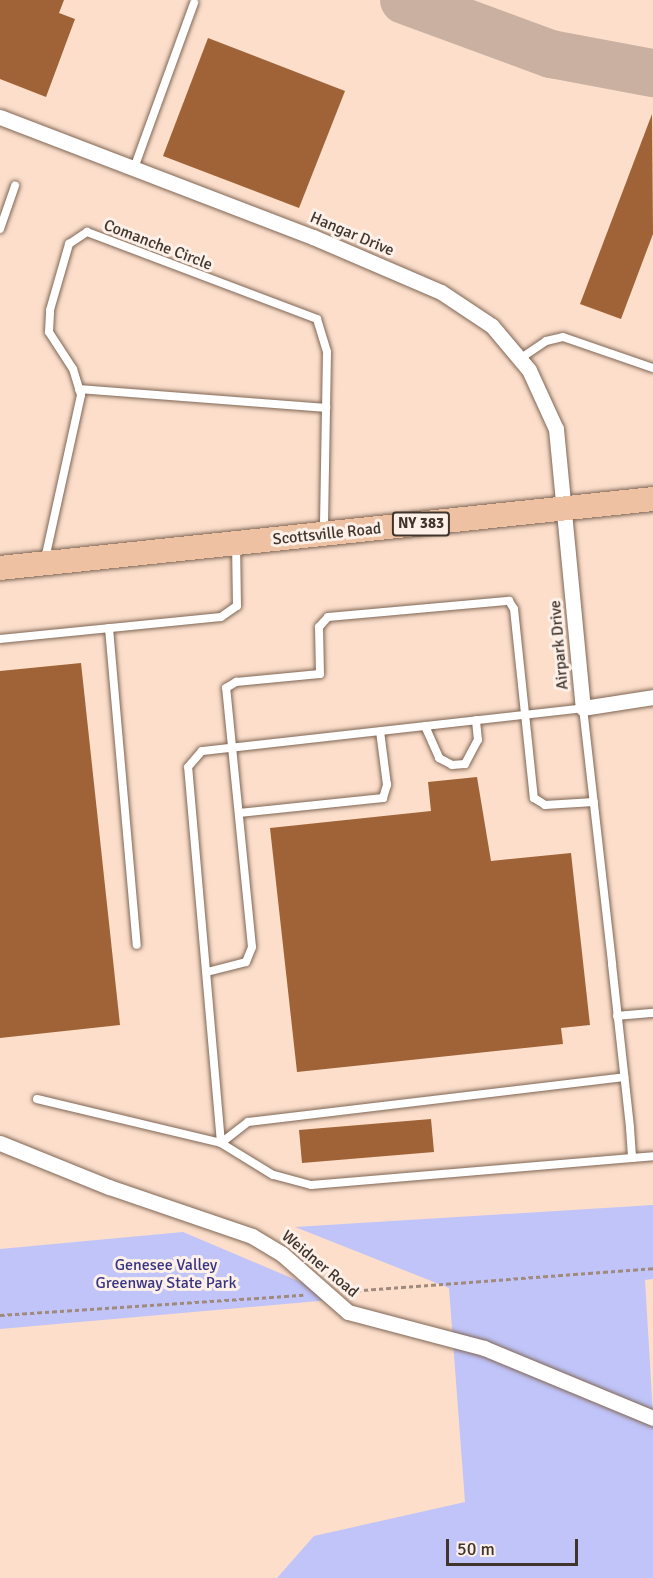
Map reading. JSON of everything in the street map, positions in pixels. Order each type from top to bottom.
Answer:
[{"type":"main road","name":"Scottsville Road","points":[[0,568],[653,499]]},
{"type":"street","name":"Hangar Drive","points":[[0,117],[281,223],[441,292],[481,316],[521,358],[556,429],[565,509]]},
{"type":"street","name":"Airpark Drive","points":[[565,509],[583,708],[653,697]]},
{"type":"street","name":"Weidner Road","points":[[0,1143],[109,1187],[252,1236],[282,1254],[348,1312],[476,1345],[653,1418]]},
{"type":"lane","points":[[134,168],[194,3]]},
{"type":"lane","points":[[0,229],[15,186]]},
{"type":"lane","name":"Comanche Circle","points":[[79,389],[74,369],[49,332],[50,310],[69,244],[87,232],[317,319],[327,352],[324,534]]},
{"type":"lane","points":[[521,358],[546,341],[563,337],[653,368]]},
{"type":"lane","points":[[44,564],[79,389],[326,408]]},
{"type":"lane","points":[[0,639],[222,617],[237,606],[236,544]]},
{"type":"lane","points":[[207,972],[241,965],[251,956],[226,688],[237,682],[320,674],[317,637],[321,621],[328,617],[508,601],[514,609],[536,803],[594,802]]},
{"type":"lane","points":[[109,628],[137,945]]},
{"type":"lane","points":[[222,1143],[188,767],[202,751],[583,708],[632,1158]]},
{"type":"lane","points":[[425,726],[438,758],[452,765],[465,764],[478,740],[476,720]]},
{"type":"lane","points":[[239,813],[382,798],[387,785],[380,731]]},
{"type":"lane","points":[[617,1016],[653,1013]]},
{"type":"lane","points":[[222,1143],[248,1122],[624,1077]]},
{"type":"lane","points":[[37,1099],[222,1143],[256,1168],[311,1185],[653,1156]]},
{"type":"green space","points":[[653,1205],[653,1279],[645,1280],[653,1415],[653,1578],[277,1578],[314,1536],[465,1502],[449,1288],[295,1227]]},
{"type":"green space","name":"Genesee Valley Greenway State Park","points":[[183,1232],[341,1299],[0,1329],[0,1249]]},
{"type":"building","points":[[0,0],[64,0],[59,13],[75,19],[46,97],[0,79]]},
{"type":"building","points":[[208,38],[345,91],[299,208],[163,156]]},
{"type":"building","points":[[652,114],[653,234],[621,319],[580,304]]},
{"type":"building","points":[[81,663],[120,1025],[0,1038],[0,671]]},
{"type":"building","points":[[477,777],[491,861],[571,853],[590,1025],[561,1028],[563,1044],[297,1072],[270,828],[431,811],[428,782]]},
{"type":"building","points":[[431,1119],[434,1152],[302,1163],[299,1130]]},
{"type":"taxiway","points":[[404,0],[551,54],[653,73]]}]
